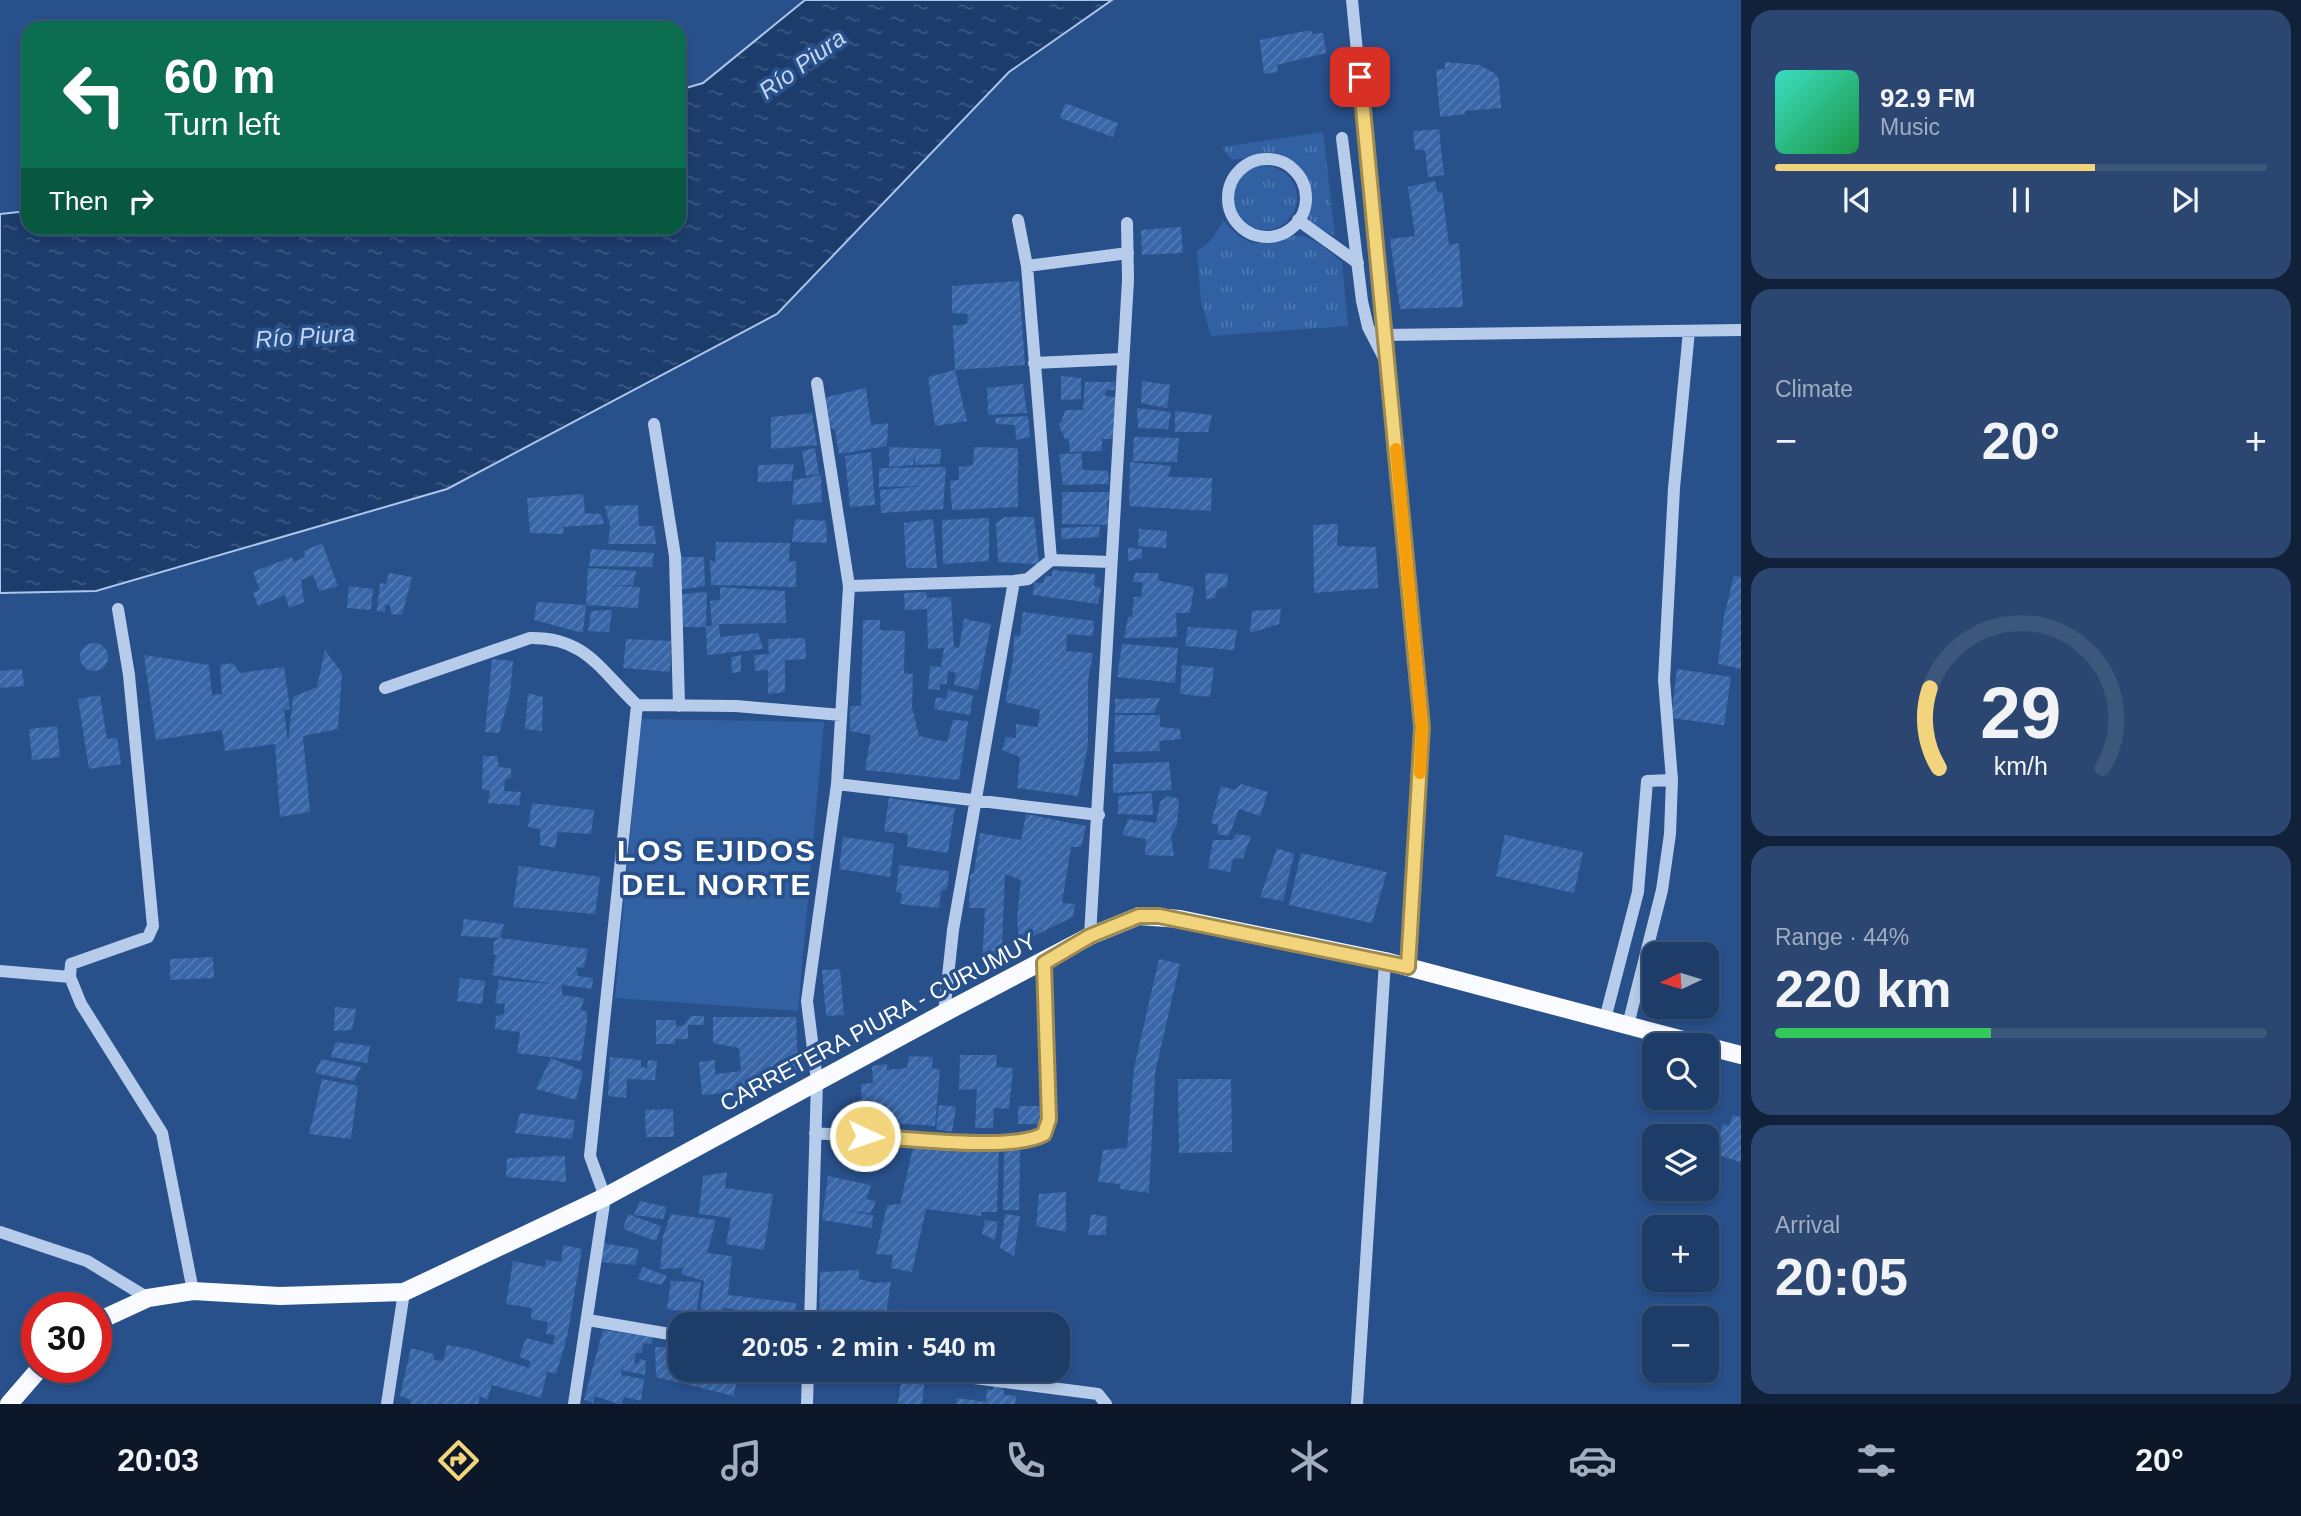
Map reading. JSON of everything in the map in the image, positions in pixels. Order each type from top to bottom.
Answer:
[{"type":"main road","name":"CARRETERA PIURA - CURUMUY","points":[[112,1315],[148,1298],[193,1291],[280,1296],[404,1292],[604,1197],[1090,936],[1139,916],[1159,916],[1385,961],[1658,1033]]},
{"type":"main road","name":"CARRETERA PIURA - CURUMUY","points":[[1719,1049],[1741,1055]]},
{"type":"main road","points":[[9,1404],[27,1383]]},
{"type":"street","points":[[1352,0],[1422,727],[1408,967]]},
{"type":"street","points":[[1342,138],[1368,327],[1388,365]]},
{"type":"street","points":[[1266,159],[1291,166],[1305,188],[1306,202],[1298,220],[1284,233],[1271,237],[1247,231],[1231,213],[1228,200],[1234,176],[1243,167],[1266,159]]},
{"type":"street","points":[[1018,220],[1027,266],[1051,560]]},
{"type":"street","points":[[1298,220],[1358,263]]},
{"type":"street","points":[[1090,936],[1099,815],[1128,253],[1127,222]]},
{"type":"street","points":[[1027,266],[1128,253]]},
{"type":"street","points":[[1385,335],[1741,330]]},
{"type":"street","points":[[1628,1025],[1661,895],[1670,834],[1672,780],[1664,680],[1674,488],[1689,331]]},
{"type":"street","points":[[1034,363],[1122,359]]},
{"type":"street","points":[[810,1312],[817,1081],[807,1001],[837,783],[849,586],[817,383]]},
{"type":"street","points":[[654,424],[674,556],[679,706]]},
{"type":"street","points":[[849,586],[1014,581],[1028,579],[1051,560],[1111,562]]},
{"type":"street","points":[[944,1013],[953,930],[1014,581]]},
{"type":"street","points":[[118,609],[131,689],[153,926],[148,937],[142,940],[71,964],[70,977],[81,1004],[162,1133],[193,1291]]},
{"type":"street","points":[[385,688],[530,638],[552,638],[583,649],[637,705],[736,706],[841,715]]},
{"type":"street","points":[[575,1404],[604,1197],[590,1156],[637,705]]},
{"type":"street","points":[[1605,1019],[1638,892],[1647,781],[1672,780]]},
{"type":"street","points":[[837,783],[1099,815]]},
{"type":"street","points":[[1638,892],[1661,895]]},
{"type":"street","points":[[1357,1404],[1385,961]]},
{"type":"street","points":[[815,1133],[990,1142],[1033,1140],[1044,1134],[1049,1119],[1044,963]]},
{"type":"street","points":[[0,971],[70,977]]},
{"type":"street","points":[[0,1232],[87,1261],[148,1298]]},
{"type":"street","points":[[387,1404],[404,1292]]},
{"type":"street","points":[[588,1320],[668,1334]]},
{"type":"street","points":[[807,1404],[808,1382]]},
{"type":"street","points":[[1005,1382],[1098,1394],[1106,1404]]},
{"type":"green space","points":[[1323,132],[1335,236],[1308,221],[1310,200],[1307,184],[1294,163],[1272,156],[1232,160],[1222,147]]},
{"type":"green space","points":[[1259,166],[1271,166],[1288,175],[1295,186],[1295,210],[1288,221],[1271,230],[1259,230],[1247,225],[1238,216],[1233,204],[1233,192],[1238,180],[1247,171]]},
{"type":"green space","points":[[1224,221],[1245,240],[1253,243],[1286,236],[1311,239],[1342,262],[1348,326],[1211,336],[1201,302],[1197,251],[1210,241]]},
{"type":"green space","points":[[641,719],[824,722],[798,1011],[615,998]]},
{"type":"water","name":"Río Piura","points":[[805,0],[1112,0],[1009,72],[777,314],[447,489],[96,591],[0,593],[0,214],[21,212],[21,235],[686,235],[686,88],[703,83]]},
{"type":"building","points":[[1311,30],[1312,34],[1323,33],[1326,53],[1277,65],[1278,72],[1264,74],[1260,40]]},
{"type":"building","points":[[1445,62],[1480,65],[1494,73],[1499,79],[1501,108],[1465,111],[1465,114],[1440,117],[1436,70],[1445,69]]},
{"type":"building","points":[[1065,103],[1118,123],[1113,137],[1060,118]]},
{"type":"building","points":[[1439,129],[1444,175],[1428,177],[1425,150],[1415,150],[1413,131]]},
{"type":"building","points":[[1435,181],[1437,192],[1442,191],[1449,245],[1459,243],[1463,307],[1400,309],[1390,239],[1415,236],[1408,187]]},
{"type":"building","points":[[1181,227],[1183,253],[1142,255],[1141,230]]},
{"type":"building","points":[[1019,281],[1025,365],[955,370],[953,326],[967,324],[968,314],[952,313],[952,286]]},
{"type":"building","points":[[955,370],[967,421],[935,426],[928,377]]},
{"type":"building","points":[[1061,376],[1081,378],[1081,399],[1061,400]]},
{"type":"building","points":[[1142,381],[1170,385],[1167,408],[1141,403]]},
{"type":"building","points":[[1085,382],[1115,382],[1114,390],[1106,390],[1105,396],[1116,397],[1115,439],[1102,439],[1102,451],[1070,452],[1069,439],[1065,439],[1058,423],[1061,423],[1065,410],[1083,410]]},
{"type":"building","points":[[1023,384],[1027,413],[988,415],[987,388]]},
{"type":"building","points":[[866,388],[871,425],[888,423],[887,446],[839,454],[835,430],[827,425],[823,398]]},
{"type":"building","points":[[1137,408],[1171,412],[1168,429],[1138,428]]},
{"type":"building","points":[[1175,411],[1212,415],[1208,432],[1175,432]]},
{"type":"building","points":[[812,413],[817,445],[771,449],[771,417]]},
{"type":"building","points":[[1028,416],[1030,437],[1016,440],[1015,425],[996,424],[995,418]]},
{"type":"building","points":[[1134,437],[1179,438],[1177,462],[1133,461]]},
{"type":"building","points":[[889,447],[941,449],[940,464],[915,465],[915,453],[913,465],[889,467]]},
{"type":"building","points":[[974,447],[1018,448],[1018,507],[952,510],[950,481],[959,480],[959,467],[973,465]]},
{"type":"building","points":[[815,448],[819,474],[806,476],[802,451]]},
{"type":"building","points":[[871,452],[875,505],[850,507],[845,456]]},
{"type":"building","points":[[1082,453],[1082,470],[1108,471],[1109,484],[1063,485],[1059,454]]},
{"type":"building","points":[[1130,462],[1171,466],[1168,477],[1212,478],[1211,511],[1129,506]]},
{"type":"building","points":[[794,464],[791,481],[758,482],[758,465]]},
{"type":"building","points":[[946,467],[943,509],[881,513],[880,490],[922,486],[879,487],[879,468]]},
{"type":"building","points":[[821,475],[822,502],[792,505],[794,480]]},
{"type":"building","points":[[1062,492],[1111,492],[1107,503],[1109,525],[1062,524]]},
{"type":"building","points":[[583,494],[585,513],[601,514],[604,524],[563,527],[564,534],[530,533],[527,498]]},
{"type":"building","points":[[638,505],[639,526],[654,526],[656,544],[608,544],[610,526],[605,506]]},
{"type":"building","points":[[1005,517],[1034,517],[1039,564],[998,562],[996,523]]},
{"type":"building","points":[[989,518],[989,561],[943,564],[942,520]]},
{"type":"building","points":[[795,519],[826,521],[827,543],[792,542]]},
{"type":"building","points":[[933,519],[937,568],[906,568],[904,523]]},
{"type":"building","points":[[1338,524],[1337,546],[1376,547],[1378,588],[1314,593],[1313,525]]},
{"type":"building","points":[[1100,526],[1099,537],[1062,539],[1061,528]]},
{"type":"building","points":[[1139,529],[1167,531],[1166,548],[1138,546]]},
{"type":"building","points":[[716,542],[790,543],[789,562],[796,561],[796,587],[711,585],[710,560],[715,562]]},
{"type":"building","points":[[322,543],[338,586],[319,591],[313,575],[301,580],[304,602],[289,608],[285,595],[258,606],[253,593],[260,590],[253,572],[292,557],[294,562],[305,557],[304,551]]},
{"type":"building","points":[[1128,548],[1142,549],[1142,558],[1128,561]]},
{"type":"building","points":[[591,549],[654,553],[652,567],[589,566]]},
{"type":"building","points":[[680,557],[704,557],[705,586],[679,590]]},
{"type":"building","points":[[588,568],[636,571],[633,585],[607,585],[640,587],[638,608],[586,605]]},
{"type":"building","points":[[1052,570],[1095,574],[1094,586],[1101,588],[1098,604],[1033,595],[1034,583],[1043,583],[1045,576],[1052,576]]},
{"type":"building","points":[[389,573],[412,577],[402,615],[391,614],[390,605],[385,605],[385,612],[377,611],[380,583],[386,584]]},
{"type":"building","points":[[1135,573],[1158,573],[1159,581],[1194,587],[1190,613],[1176,613],[1177,637],[1124,638],[1128,617],[1132,617],[1134,597],[1141,597],[1143,582],[1133,582]]},
{"type":"building","points":[[1205,573],[1228,574],[1227,587],[1217,589],[1215,598],[1206,599]]},
{"type":"building","points":[[1734,576],[1741,577],[1741,669],[1718,664],[1724,616]]},
{"type":"building","points":[[349,586],[373,589],[371,610],[347,608]]},
{"type":"building","points":[[720,587],[785,591],[786,623],[719,624],[720,637],[758,633],[763,649],[707,655],[706,627],[712,625],[710,601],[720,600]]},
{"type":"building","points":[[707,592],[706,627],[681,627],[682,594]]},
{"type":"building","points":[[926,592],[927,598],[951,597],[954,647],[959,648],[964,619],[991,624],[978,690],[954,685],[956,673],[948,671],[947,684],[940,684],[940,690],[928,689],[930,666],[941,667],[944,648],[928,649],[927,609],[905,610],[904,593]]},
{"type":"building","points":[[537,602],[586,605],[583,633],[534,620]]},
{"type":"building","points":[[1281,609],[1279,624],[1250,633],[1252,611]]},
{"type":"building","points":[[612,610],[609,632],[588,631],[591,611]]},
{"type":"building","points":[[1023,612],[1094,621],[1093,636],[1067,634],[1066,651],[1093,653],[1088,681],[1088,745],[1078,796],[1017,788],[1020,757],[1002,750],[1006,737],[1016,738],[1016,724],[1038,727],[1040,710],[1005,702],[1013,660],[1014,635],[1020,636]]},
{"type":"building","points":[[863,620],[880,620],[880,630],[905,631],[904,673],[913,674],[912,707],[919,736],[947,742],[953,720],[968,721],[959,780],[865,770],[871,735],[850,731],[850,706],[861,706]]},
{"type":"building","points":[[1188,627],[1237,630],[1234,650],[1185,646]]},
{"type":"building","points":[[805,638],[806,659],[785,660],[785,692],[768,694],[768,670],[755,671],[754,655],[769,654],[768,639]]},
{"type":"building","points":[[626,639],[671,641],[670,672],[623,668]]},
{"type":"building","points":[[94,643],[104,647],[108,657],[104,667],[94,671],[84,667],[80,657],[84,647]]},
{"type":"building","points":[[1122,644],[1178,648],[1175,683],[1117,677]]},
{"type":"building","points":[[325,650],[342,673],[338,729],[303,736],[310,812],[280,817],[275,744],[225,751],[222,730],[156,740],[144,655],[209,665],[212,695],[222,694],[220,665],[233,663],[240,673],[284,667],[290,709],[284,710],[288,742],[293,697],[317,687]]},
{"type":"building","points":[[741,655],[741,672],[732,673],[731,657]]},
{"type":"building","points":[[492,659],[513,661],[510,694],[499,733],[485,732]]},
{"type":"building","points":[[1182,665],[1214,668],[1210,697],[1180,694]]},
{"type":"building","points":[[22,669],[24,686],[0,688],[0,671]]},
{"type":"building","points":[[1677,669],[1731,677],[1724,725],[1671,718]]},
{"type":"building","points":[[948,690],[973,695],[970,715],[934,709],[936,697],[946,699]]},
{"type":"building","points":[[528,693],[543,697],[542,731],[525,729]]},
{"type":"building","points":[[100,695],[107,739],[117,738],[121,764],[89,769],[78,699]]},
{"type":"building","points":[[1160,698],[1154,713],[1115,713],[1115,699]]},
{"type":"building","points":[[1115,715],[1160,715],[1160,727],[1180,729],[1181,739],[1159,741],[1160,751],[1114,752]]},
{"type":"building","points":[[57,726],[60,757],[32,760],[29,729]]},
{"type":"building","points":[[483,756],[497,756],[499,767],[511,768],[511,778],[505,779],[504,791],[521,792],[519,805],[488,803],[490,791],[482,789]]},
{"type":"building","points":[[1169,762],[1172,790],[1113,793],[1113,764]]},
{"type":"building","points":[[1241,784],[1268,792],[1260,816],[1239,809],[1229,836],[1218,834],[1218,825],[1211,823],[1221,786],[1235,790]]},
{"type":"building","points":[[1152,793],[1153,815],[1118,814],[1118,796]]},
{"type":"building","points":[[1168,796],[1179,799],[1177,825],[1171,835],[1174,856],[1145,855],[1146,839],[1122,835],[1128,819],[1156,823],[1160,802]]},
{"type":"building","points":[[889,798],[955,808],[948,853],[907,847],[908,834],[884,831]]},
{"type":"building","points":[[532,803],[594,810],[591,834],[558,832],[555,848],[540,845],[540,829],[528,827]]},
{"type":"building","points":[[1026,814],[1086,826],[1081,847],[1071,847],[1062,903],[1075,904],[1073,917],[1019,943],[1017,918],[1021,880],[1005,874],[1001,968],[982,967],[985,908],[969,908],[970,874],[974,873],[980,833],[1021,840]]},
{"type":"building","points":[[1236,834],[1251,836],[1243,858],[1233,859],[1230,872],[1208,868],[1213,840],[1232,840]]},
{"type":"building","points":[[1505,835],[1583,852],[1574,893],[1496,876]]},
{"type":"building","points":[[843,837],[894,844],[890,877],[839,869]]},
{"type":"building","points":[[1277,848],[1294,854],[1283,901],[1260,897]]},
{"type":"building","points":[[1301,853],[1387,872],[1372,923],[1289,905]]},
{"type":"building","points":[[899,865],[949,871],[947,889],[941,891],[939,908],[900,904],[902,893],[896,892]]},
{"type":"building","points":[[519,866],[600,877],[595,914],[513,907]]},
{"type":"building","points":[[464,919],[504,924],[500,938],[461,936]]},
{"type":"building","points":[[500,938],[588,949],[584,968],[576,967],[578,976],[593,978],[592,989],[562,985],[562,995],[584,998],[581,1010],[587,1012],[587,1022],[581,1061],[517,1053],[520,1032],[495,1029],[496,1016],[504,1014],[505,1004],[495,1003],[499,980],[554,984],[492,975],[496,955],[493,954],[494,941]]},
{"type":"building","points":[[213,957],[214,978],[170,980],[170,959]]},
{"type":"building","points":[[1159,959],[1180,964],[1155,1073],[1149,1193],[1120,1189],[1120,1184],[1098,1182],[1103,1150],[1127,1148],[1134,1068]]},
{"type":"building","points":[[840,969],[844,1015],[826,1016],[822,970]]},
{"type":"building","points":[[460,978],[485,981],[482,1004],[457,1001]]},
{"type":"building","points":[[335,1007],[356,1009],[352,1030],[334,1031]]},
{"type":"building","points":[[691,1016],[704,1016],[704,1025],[688,1025],[688,1039],[675,1039],[675,1044],[656,1044],[656,1020],[676,1020],[676,1027],[684,1025]]},
{"type":"building","points":[[713,1017],[796,1017],[798,1071],[781,1080],[780,1072],[758,1074],[759,1090],[702,1095],[699,1062],[715,1060],[715,1074],[741,1071],[739,1048],[713,1043]]},
{"type":"building","points":[[335,1042],[370,1046],[367,1063],[331,1057]]},
{"type":"building","points":[[960,1055],[997,1055],[996,1067],[1013,1068],[1009,1109],[994,1108],[993,1128],[975,1128],[977,1089],[959,1090]]},
{"type":"building","points":[[909,1056],[933,1057],[932,1068],[940,1070],[935,1126],[862,1121],[861,1084],[873,1083],[872,1066],[887,1064],[887,1070],[907,1068]]},
{"type":"building","points":[[610,1057],[641,1060],[641,1067],[647,1068],[648,1060],[657,1061],[655,1080],[627,1079],[626,1098],[608,1096]]},
{"type":"building","points":[[551,1058],[583,1071],[576,1100],[536,1089]]},
{"type":"building","points":[[321,1059],[361,1067],[354,1081],[315,1073]]},
{"type":"building","points":[[322,1079],[358,1086],[351,1139],[309,1134]]},
{"type":"building","points":[[1178,1079],[1231,1079],[1232,1152],[1179,1153]]},
{"type":"building","points":[[939,1105],[956,1107],[952,1132],[936,1129]]},
{"type":"building","points":[[1018,1106],[1040,1106],[1041,1124],[1018,1124]]},
{"type":"building","points":[[673,1109],[674,1137],[646,1137],[645,1110]]},
{"type":"building","points":[[520,1113],[575,1120],[572,1139],[515,1133]]},
{"type":"building","points":[[1733,1115],[1741,1117],[1741,1162],[1719,1155],[1719,1137],[1723,1124],[1729,1126]]},
{"type":"building","points":[[914,1144],[990,1150],[999,1147],[997,1212],[981,1212],[981,1216],[926,1209],[912,1272],[891,1268],[893,1255],[876,1254],[887,1205],[900,1204]]},
{"type":"building","points":[[1020,1148],[1019,1210],[1003,1210],[1004,1149]]},
{"type":"building","points":[[565,1156],[566,1182],[506,1177],[507,1158]]},
{"type":"building","points":[[727,1172],[725,1188],[773,1194],[764,1250],[726,1244],[731,1218],[699,1214],[703,1176]]},
{"type":"building","points":[[828,1176],[871,1185],[866,1199],[876,1201],[871,1213],[842,1210],[873,1215],[872,1228],[822,1220]]},
{"type":"building","points":[[1066,1192],[1066,1232],[1036,1226],[1039,1194]]},
{"type":"building","points":[[640,1201],[667,1207],[663,1219],[634,1215]]},
{"type":"building","points":[[628,1214],[661,1226],[656,1241],[623,1229]]},
{"type":"building","points":[[671,1214],[716,1220],[707,1253],[732,1256],[728,1295],[796,1303],[795,1312],[733,1312],[733,1309],[723,1308],[723,1312],[700,1312],[704,1281],[681,1274],[684,1267],[687,1254],[683,1268],[660,1269],[663,1236]]},
{"type":"building","points":[[1005,1214],[1020,1216],[1014,1256],[1000,1248]]},
{"type":"building","points":[[1091,1214],[1107,1217],[1106,1235],[1088,1235]]},
{"type":"building","points":[[985,1220],[998,1222],[995,1240],[982,1234]]},
{"type":"building","points":[[602,1243],[639,1249],[635,1265],[600,1262]]},
{"type":"building","points":[[563,1245],[582,1249],[567,1337],[556,1374],[547,1372],[541,1398],[492,1385],[487,1400],[480,1396],[478,1404],[410,1404],[411,1400],[400,1396],[411,1348],[434,1354],[434,1360],[443,1361],[447,1345],[470,1349],[529,1368],[530,1361],[519,1357],[526,1338],[553,1345],[555,1335],[546,1334],[548,1322],[531,1319],[532,1308],[506,1304],[513,1261],[545,1267],[546,1260],[561,1262]]},
{"type":"building","points":[[643,1267],[667,1276],[662,1285],[637,1279]]},
{"type":"building","points":[[859,1270],[859,1279],[875,1283],[891,1282],[886,1312],[819,1312],[820,1272]]},
{"type":"building","points":[[671,1281],[701,1282],[696,1312],[667,1309]]},
{"type":"building","points":[[603,1330],[653,1337],[651,1344],[643,1343],[642,1353],[636,1353],[634,1363],[638,1364],[640,1359],[646,1361],[645,1375],[622,1370],[621,1375],[644,1379],[641,1401],[624,1397],[622,1404],[618,1404],[595,1396],[593,1403],[584,1400]]},
{"type":"building","points":[[655,1347],[668,1347],[668,1380],[656,1377]]},
{"type":"building","points":[[677,1382],[736,1382],[734,1396]]},
{"type":"building","points":[[901,1382],[924,1382],[922,1404],[898,1404]]},
{"type":"building","points":[[994,1386],[1002,1387],[1005,1395],[1016,1396],[1015,1404],[956,1404],[957,1398],[986,1402],[987,1389],[993,1390]]},
{"type":"slow traffic","points":[[1396,449],[1422,727],[1420,773]]},
{"type":"district","name":"LOS EJIDOS DEL NORTE","points":[[717,867]]},
{"type":"route","points":[[865,1136],[990,1142],[1033,1140],[1044,1134],[1049,1119],[1044,963],[1090,936],[1139,916],[1180,919],[1408,967],[1422,727],[1360,77]]}]
